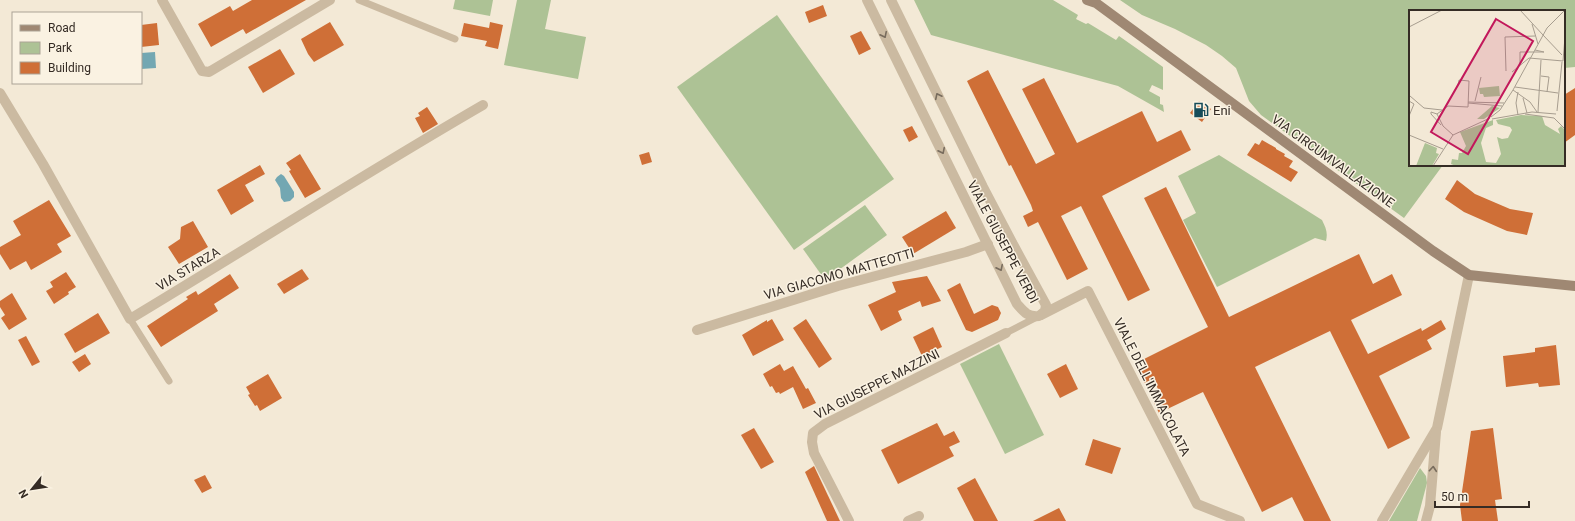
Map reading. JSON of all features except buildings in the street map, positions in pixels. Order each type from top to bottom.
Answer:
[{"type":"street","points":[[162,0],[202,71],[209,72],[330,0]]},
{"type":"street","name":"VIALE GIUSEPPE VERDI","points":[[866,0],[1018,304],[1026,315],[1031,317],[1039,316],[1045,311],[1046,306],[987,194],[892,0]]},
{"type":"street","name":"VIA CIRCUMVALLAZIONE","points":[[1093,1],[1433,251],[1469,275],[1575,286]]},
{"type":"street","points":[[0,93],[43,164],[130,319]]},
{"type":"street","name":"VIA STARZA","points":[[130,319],[483,105]]},
{"type":"street","name":"VIA GIACOMO MATTEOTTI","points":[[697,330],[838,286],[966,252],[988,244]]},
{"type":"street","points":[[1426,521],[1430,506],[1437,428],[1469,275]]},
{"type":"street","name":"VIALE DELL'IMMACOLATA","points":[[1039,316],[1088,290],[1197,504],[1240,521]]},
{"type":"street","name":"VIA GIUSEPPE MAZZINI","points":[[848,521],[814,453],[812,442],[813,433],[825,424],[1006,333]]},
{"type":"street","points":[[1382,521],[1437,428]]},
{"type":"street","points":[[908,521],[919,516]]},
{"type":"lane","points":[[359,0],[455,39]]},
{"type":"lane","name":"VIA GIUSEPPE MAZZINI","points":[[1006,333],[1039,316]]},
{"type":"lane","points":[[130,319],[169,381]]},
{"type":"green space","points":[[455,0],[493,0],[490,16],[453,9]]},
{"type":"green space","points":[[517,0],[551,0],[545,29],[586,37],[578,79],[504,65]]},
{"type":"green space","points":[[914,0],[1053,0],[1078,15],[1076,19],[1086,24],[1088,23],[1116,40],[1119,36],[1163,67],[1163,90],[1152,85],[1149,91],[1160,97],[1160,104],[1163,105],[1164,112],[1118,86],[931,35]]},
{"type":"green space","points":[[1120,0],[1575,0],[1575,67],[1565,68],[1565,10],[1409,10],[1409,166],[1442,166],[1404,218],[1261,115],[1249,101],[1236,68],[1222,56],[1206,45],[1175,29],[1142,15]]},
{"type":"green space","points":[[777,15],[894,179],[794,250],[677,87]]},
{"type":"green space","points":[[1219,155],[1322,220],[1327,235],[1326,241],[1315,238],[1217,287],[1183,220],[1196,213],[1178,176]]},
{"type":"green space","points":[[865,205],[887,235],[825,280],[803,249]]},
{"type":"green space","points":[[999,344],[1044,435],[1005,454],[960,364]]},
{"type":"green space","points":[[1420,468],[1426,476],[1427,483],[1417,521],[1389,521]]},
{"type":"water","points":[[155,52],[156,68],[142,69],[142,53]]},
{"type":"water","points":[[281,174],[284,176],[294,192],[294,197],[290,201],[284,202],[281,198],[280,188],[275,180]]},
{"type":"place","name":"Eni","points":[[1201,110]]}]
